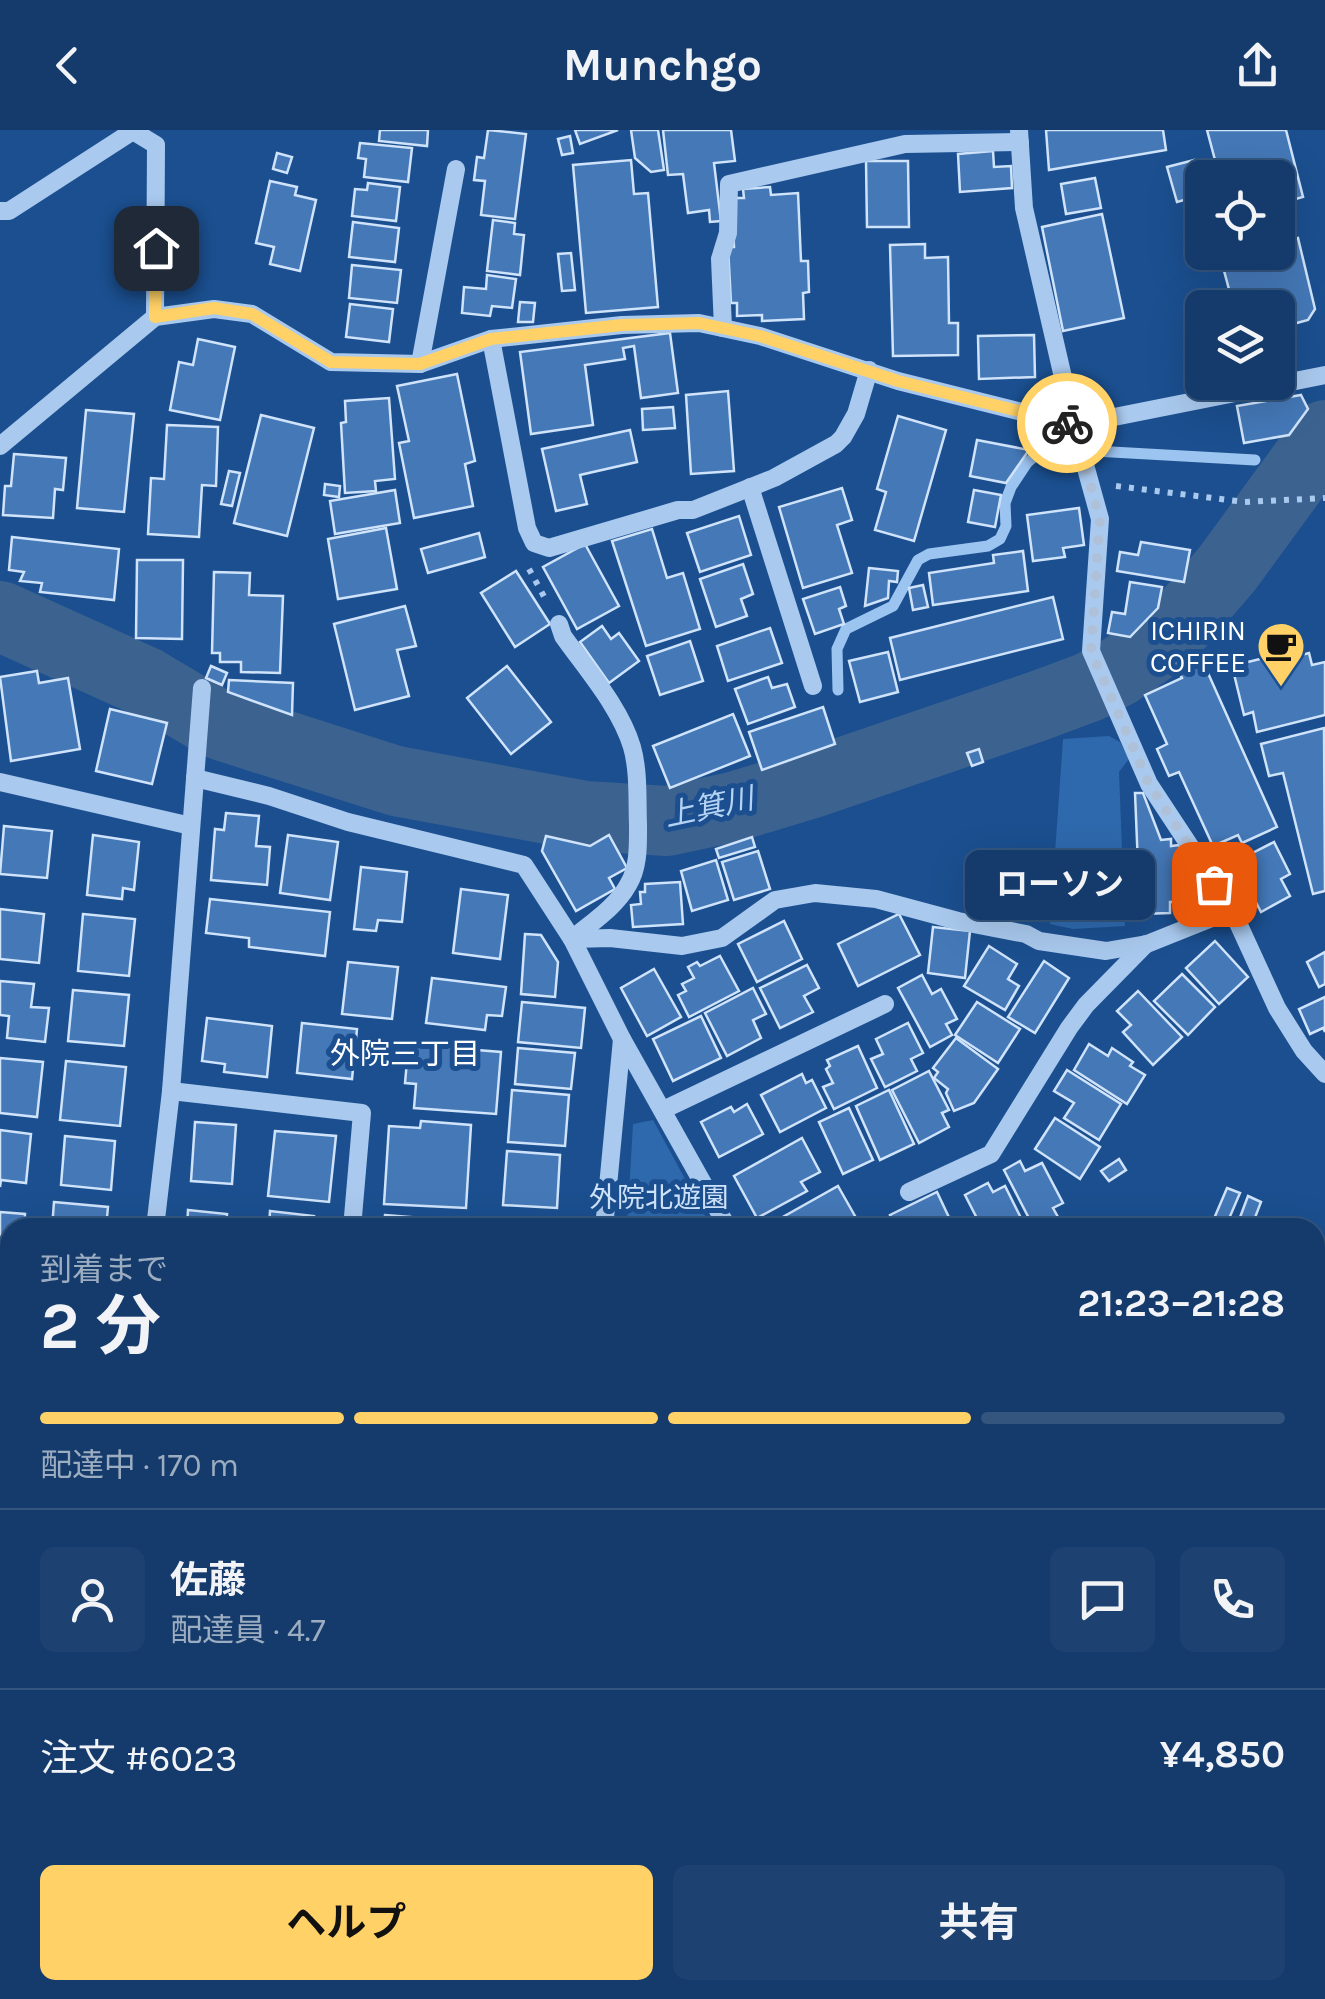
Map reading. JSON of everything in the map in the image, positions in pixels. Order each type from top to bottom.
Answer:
[{"type":"street","points":[[0,212],[9,211],[133,131],[156,145],[155,317]]},
{"type":"street","points":[[722,328],[720,259],[728,233],[729,184],[905,144],[1020,136],[1024,208],[1100,519],[1091,651],[1149,784],[1232,910],[1276,1008],[1304,1052],[1325,1074]]},
{"type":"street","points":[[420,364],[456,169]]},
{"type":"street","points":[[0,446],[155,317],[214,308],[252,314],[331,362],[420,364],[491,339],[622,325],[699,323],[760,336],[898,381],[1074,425],[1325,375]]},
{"type":"street","points":[[491,339],[527,528],[538,546],[554,547],[678,510],[693,510],[821,454],[843,438],[856,414],[870,370]]},
{"type":"street","points":[[750,487],[813,686]]},
{"type":"street","points":[[559,624],[627,734],[635,764],[638,806],[638,855],[630,883],[572,939]]},
{"type":"street","points":[[156,1218],[171,1091],[202,694]]},
{"type":"street","points":[[196,778],[269,796],[348,822],[519,862],[527,868],[572,939],[622,1039],[722,1218]]},
{"type":"street","points":[[0,782],[191,826]]},
{"type":"street","points":[[572,939],[695,944],[722,938],[775,900],[816,893],[876,899],[958,922],[1090,950],[1129,950],[1232,910]]},
{"type":"street","points":[[909,1192],[991,1154],[1086,1005],[1147,944]]},
{"type":"street","points":[[663,1110],[885,1004]]},
{"type":"street","points":[[605,1218],[622,1039]]},
{"type":"street","points":[[171,1091],[362,1113],[353,1218]]},
{"type":"path","points":[[1090,483],[1246,502],[1325,498]]},
{"type":"green space","points":[[1109,736],[1120,742],[1129,759],[1119,772],[1125,926],[1073,929],[1050,924],[1063,739]]},
{"type":"green space","name":"外院北遊園","points":[[653,1120],[706,1218],[628,1218],[633,1124]]},
{"type":"building","points":[[380,130],[428,130],[427,146],[379,141]]},
{"type":"building","points":[[488,130],[526,134],[515,219],[481,215],[485,181],[474,180],[477,157],[484,158]]},
{"type":"building","points":[[575,130],[618,130],[580,144]]},
{"type":"building","points":[[631,130],[658,130],[664,170],[651,172],[635,158]]},
{"type":"building","points":[[663,130],[731,130],[735,161],[714,163],[721,221],[710,222],[709,210],[688,213],[683,174],[668,175]]},
{"type":"building","points":[[1046,130],[1163,130],[1166,150],[1049,170]]},
{"type":"building","points":[[1207,130],[1286,130],[1294,160],[1215,160]]},
{"type":"building","points":[[570,136],[573,153],[562,155],[558,139]]},
{"type":"building","points":[[360,143],[412,148],[408,182],[364,177],[366,159],[358,158]]},
{"type":"building","points":[[993,151],[994,167],[1011,166],[1012,188],[960,192],[958,154]]},
{"type":"building","points":[[277,153],[292,157],[287,173],[273,169]]},
{"type":"building","points":[[631,160],[634,194],[648,193],[658,307],[586,313],[573,165]]},
{"type":"building","points":[[866,161],[908,161],[909,227],[867,227]]},
{"type":"building","points":[[1185,162],[1185,200],[1177,202],[1167,167]]},
{"type":"building","points":[[1295,165],[1303,197],[1295,199]]},
{"type":"building","points":[[1095,178],[1101,208],[1066,214],[1061,184]]},
{"type":"building","points":[[270,181],[297,187],[295,195],[316,200],[300,271],[270,264],[274,247],[256,243]]},
{"type":"building","points":[[368,183],[400,187],[396,221],[352,216],[355,189],[367,190]]},
{"type":"building","points":[[770,187],[771,195],[798,193],[801,261],[808,261],[809,292],[803,293],[804,319],[762,321],[762,315],[737,316],[737,303],[731,303],[728,247],[734,247],[732,198],[744,198],[743,189]]},
{"type":"building","points":[[1102,214],[1124,318],[1063,331],[1042,227]]},
{"type":"building","points":[[493,220],[515,223],[514,234],[524,235],[520,275],[487,271]]},
{"type":"building","points":[[353,222],[399,228],[395,262],[349,257]]},
{"type":"building","points":[[1298,238],[1315,309],[1308,320],[1295,323],[1295,290],[1229,290],[1224,270],[1295,270]]},
{"type":"building","points":[[925,244],[925,258],[948,257],[949,323],[958,323],[958,355],[893,356],[890,245]]},
{"type":"building","points":[[571,253],[575,290],[562,291],[558,254]]},
{"type":"building","points":[[352,265],[401,270],[397,303],[349,298]]},
{"type":"building","points":[[487,275],[516,279],[512,308],[492,306],[490,316],[462,313],[464,287],[486,289]]},
{"type":"building","points":[[520,302],[535,303],[533,322],[518,322]]},
{"type":"building","points":[[350,304],[393,309],[389,342],[346,337]]},
{"type":"building","points":[[670,333],[678,393],[641,398],[634,346],[623,348],[625,359],[585,365],[593,425],[531,434],[520,352]]},
{"type":"building","points":[[1034,335],[1035,377],[979,379],[978,336]]},
{"type":"building","points":[[198,339],[235,347],[220,420],[170,410],[179,362],[193,365]]},
{"type":"building","points":[[457,374],[475,461],[465,464],[473,506],[414,518],[399,443],[409,441],[397,386]]},
{"type":"building","points":[[728,391],[734,471],[691,474],[686,395]]},
{"type":"building","points":[[1301,395],[1308,409],[1289,435],[1244,443],[1237,406],[1295,400],[1295,396]]},
{"type":"building","points":[[389,398],[395,479],[375,481],[376,491],[345,493],[341,423],[346,422],[345,401]]},
{"type":"building","points":[[673,407],[675,428],[643,430],[642,409]]},
{"type":"building","points":[[86,410],[134,414],[124,512],[77,508]]},
{"type":"building","points":[[261,415],[314,428],[287,536],[234,523]]},
{"type":"building","points":[[898,416],[946,430],[914,541],[875,530],[886,492],[877,489]]},
{"type":"building","points":[[167,425],[218,427],[216,486],[202,485],[199,537],[148,534],[151,478],[164,479]]},
{"type":"building","points":[[630,430],[637,462],[580,475],[587,504],[556,511],[542,449]]},
{"type":"building","points":[[977,440],[1029,450],[1006,483],[970,476]]},
{"type":"building","points":[[14,454],[66,458],[63,490],[55,489],[53,518],[3,515],[5,486],[11,486]]},
{"type":"building","points":[[229,471],[240,473],[232,506],[221,504]]},
{"type":"building","points":[[325,484],[340,486],[339,497],[324,495]]},
{"type":"building","points":[[842,488],[852,520],[837,525],[852,573],[803,588],[779,507]]},
{"type":"building","points":[[395,490],[400,523],[335,534],[330,501]]},
{"type":"building","points":[[974,490],[1001,495],[995,527],[968,522]]},
{"type":"building","points":[[1079,508],[1084,545],[1063,548],[1065,557],[1033,561],[1027,515]]},
{"type":"building","points":[[739,516],[751,555],[700,572],[687,533]]},
{"type":"building","points":[[386,528],[397,589],[338,599],[328,539]]},
{"type":"building","points":[[652,529],[667,578],[683,573],[700,629],[646,646],[612,541]]},
{"type":"building","points":[[479,533],[485,557],[428,573],[421,549]]},
{"type":"building","points":[[12,537],[119,549],[114,600],[40,592],[42,583],[20,581],[24,572],[9,570]]},
{"type":"building","points":[[1141,542],[1190,550],[1184,582],[1117,571],[1120,552],[1138,555]]},
{"type":"building","points":[[585,544],[619,606],[577,629],[543,567]]},
{"type":"building","points":[[1023,551],[1028,591],[933,605],[929,573],[994,563],[993,555]]},
{"type":"building","points":[[137,560],[183,560],[182,639],[136,638]]},
{"type":"building","points":[[743,564],[753,594],[741,599],[747,616],[716,627],[700,579]]},
{"type":"building","points":[[869,568],[898,571],[897,582],[889,581],[888,598],[865,606]]},
{"type":"building","points":[[516,571],[550,624],[515,647],[481,593]]},
{"type":"building","points":[[214,572],[250,573],[249,595],[283,596],[280,673],[241,672],[241,662],[220,662],[220,653],[212,653]]},
{"type":"building","points":[[1130,582],[1162,587],[1158,608],[1130,637],[1108,633],[1112,612],[1125,614]]},
{"type":"building","points":[[923,585],[928,607],[913,610],[909,588]]},
{"type":"building","points":[[840,587],[846,606],[839,609],[844,624],[815,634],[803,599]]},
{"type":"building","points":[[1053,597],[1063,639],[900,680],[890,638]]},
{"type":"building","points":[[405,606],[416,646],[397,650],[409,696],[355,710],[334,624]]},
{"type":"building","points":[[602,626],[611,639],[619,633],[639,661],[609,683],[580,642]]},
{"type":"building","points":[[770,628],[782,663],[728,681],[717,646]]},
{"type":"building","points":[[690,641],[703,681],[660,695],[647,656]]},
{"type":"building","points":[[888,652],[898,692],[860,702],[849,661]]},
{"type":"building","points":[[1199,653],[1277,827],[1242,843],[1238,835],[1213,846],[1179,772],[1169,776],[1157,749],[1167,744],[1145,695],[1182,678],[1175,664]]},
{"type":"building","name":"ICHIRIN COFFEE","points":[[1284,653],[1285,659],[1309,653],[1312,665],[1325,662],[1325,715],[1257,732],[1253,712],[1244,715],[1232,666]]},
{"type":"building","points":[[211,666],[227,673],[222,685],[206,678]]},
{"type":"building","points":[[507,666],[551,722],[511,754],[467,698]]},
{"type":"building","points":[[37,671],[39,683],[68,678],[80,749],[11,761],[0,677]]},
{"type":"building","points":[[768,677],[772,688],[787,684],[795,707],[748,724],[735,689]]},
{"type":"building","points":[[229,680],[293,683],[292,715],[228,692]]},
{"type":"building","points":[[823,707],[835,744],[762,770],[749,732]]},
{"type":"building","points":[[110,709],[167,723],[152,784],[96,771]]},
{"type":"building","points":[[733,714],[750,756],[670,788],[653,746]]},
{"type":"building","points":[[1324,728],[1325,891],[1313,894],[1283,773],[1269,776],[1261,744]]},
{"type":"building","points":[[979,749],[983,762],[972,766],[967,753]]},
{"type":"building","points":[[1135,793],[1143,793],[1161,840],[1171,839],[1171,846],[1180,845],[1182,902],[1170,902],[1170,913],[1140,914]]},
{"type":"building","points":[[226,813],[259,816],[256,846],[270,847],[267,885],[211,880],[215,829],[224,830]]},
{"type":"building","points":[[4,826],[52,831],[47,878],[0,874]]},
{"type":"building","points":[[93,835],[139,842],[134,890],[123,888],[122,899],[87,895]]},
{"type":"building","points":[[288,835],[338,842],[330,900],[280,893]]},
{"type":"building","points":[[609,835],[627,868],[609,878],[615,889],[576,911],[542,851],[546,836],[590,846]]},
{"type":"building","points":[[752,837],[755,847],[719,858],[716,849]]},
{"type":"building","points":[[1274,842],[1290,874],[1281,879],[1290,896],[1261,912],[1235,862]]},
{"type":"building","points":[[758,851],[770,889],[734,900],[722,862]]},
{"type":"building","points":[[716,860],[728,900],[692,911],[681,871]]},
{"type":"building","points":[[361,867],[407,872],[402,922],[378,920],[376,931],[354,929]]},
{"type":"building","points":[[680,882],[683,924],[633,927],[631,905],[641,904],[640,892],[645,892],[645,884]]},
{"type":"building","points":[[461,889],[508,895],[500,959],[453,953]]},
{"type":"building","points":[[210,899],[330,912],[325,956],[249,947],[249,938],[206,933]]},
{"type":"building","points":[[0,909],[44,914],[39,963],[0,959]]},
{"type":"building","points":[[83,914],[135,919],[129,976],[78,971]]},
{"type":"building","points":[[899,914],[920,955],[858,986],[838,944]]},
{"type":"building","points":[[784,921],[802,959],[757,982],[738,944]]},
{"type":"building","points":[[933,927],[970,931],[965,978],[928,973]]},
{"type":"building","points":[[525,934],[541,935],[558,962],[555,997],[521,994]]},
{"type":"building","points":[[1215,941],[1248,977],[1219,1004],[1186,968]]},
{"type":"building","points":[[989,946],[1017,964],[1008,979],[1019,986],[1005,1010],[964,986]]},
{"type":"building","points":[[1325,952],[1325,984],[1319,987],[1307,962]]},
{"type":"building","points":[[720,956],[739,991],[689,1017],[678,995],[686,991],[682,984],[694,978],[688,967]]},
{"type":"building","points":[[1044,961],[1069,978],[1035,1033],[1008,1017]]},
{"type":"building","points":[[348,962],[398,967],[392,1019],[342,1014]]},
{"type":"building","points":[[807,965],[819,988],[804,996],[813,1012],[780,1028],[760,988]]},
{"type":"building","points":[[654,969],[681,1017],[647,1036],[621,988]]},
{"type":"building","points":[[1182,974],[1215,1007],[1188,1035],[1154,1001]]},
{"type":"building","points":[[922,975],[932,994],[941,989],[957,1019],[946,1024],[952,1035],[930,1047],[898,988]]},
{"type":"building","points":[[432,978],[506,987],[502,1016],[487,1015],[485,1030],[426,1023]]},
{"type":"building","points":[[0,981],[34,984],[31,1007],[49,1008],[45,1042],[7,1038],[9,1016],[0,1015]]},
{"type":"building","points":[[753,988],[766,1014],[753,1020],[761,1038],[727,1056],[705,1013]]},
{"type":"building","points":[[73,990],[129,995],[124,1046],[68,1041]]},
{"type":"building","points":[[1138,991],[1182,1037],[1153,1065],[1123,1032],[1131,1025],[1117,1011]]},
{"type":"building","points":[[1325,997],[1325,1032],[1323,1028],[1310,1034],[1299,1009]]},
{"type":"building","points":[[522,1002],[585,1008],[581,1048],[518,1042]]},
{"type":"building","points":[[977,1002],[1020,1029],[998,1063],[955,1035]]},
{"type":"building","points":[[701,1016],[721,1058],[673,1081],[653,1039]]},
{"type":"building","points":[[207,1018],[272,1026],[267,1077],[224,1072],[225,1064],[202,1061]]},
{"type":"building","points":[[302,1023],[357,1029],[352,1079],[297,1073]]},
{"type":"building","points":[[908,1023],[923,1053],[911,1059],[917,1071],[885,1087],[871,1059],[883,1054],[876,1039]]},
{"type":"building","points":[[956,1038],[998,1069],[974,1103],[954,1111],[948,1089],[934,1078],[938,1072],[933,1068]]},
{"type":"building","points":[[409,1039],[440,1041],[440,1047],[501,1052],[496,1114],[414,1108],[416,1084],[405,1083]]},
{"type":"building","points":[[1089,1044],[1108,1056],[1112,1048],[1145,1075],[1127,1104],[1074,1070]]},
{"type":"building","points":[[858,1046],[877,1088],[834,1109],[823,1087],[833,1083],[826,1069],[830,1066],[827,1060]]},
{"type":"building","points":[[518,1048],[575,1053],[571,1089],[515,1084]]},
{"type":"building","points":[[0,1058],[43,1062],[37,1117],[0,1113]]},
{"type":"building","points":[[66,1061],[126,1067],[120,1126],[60,1120]]},
{"type":"building","points":[[1067,1070],[1121,1104],[1099,1140],[1064,1118],[1074,1103],[1054,1091]]},
{"type":"building","points":[[929,1071],[949,1110],[942,1113],[949,1127],[919,1143],[892,1090]]},
{"type":"building","points":[[802,1074],[806,1083],[812,1080],[826,1108],[780,1132],[761,1095]]},
{"type":"building","points":[[512,1090],[569,1095],[565,1146],[508,1142]]},
{"type":"building","points":[[889,1090],[914,1144],[880,1160],[856,1106]]},
{"type":"building","points":[[747,1104],[763,1134],[719,1157],[701,1122],[731,1107],[734,1112]]},
{"type":"building","points":[[849,1108],[873,1160],[843,1174],[819,1122]]},
{"type":"building","points":[[1055,1118],[1100,1147],[1080,1179],[1035,1149]]},
{"type":"building","points":[[421,1121],[471,1125],[466,1208],[384,1204],[389,1126],[420,1128]]},
{"type":"building","points":[[195,1122],[236,1125],[232,1184],[191,1181]]},
{"type":"building","points":[[0,1130],[31,1134],[26,1183],[1,1180],[0,1187]]},
{"type":"building","points":[[275,1131],[336,1136],[329,1202],[268,1196]]},
{"type":"building","points":[[65,1136],[115,1141],[111,1190],[61,1185]]},
{"type":"building","points":[[802,1138],[820,1172],[801,1182],[807,1191],[757,1218],[734,1176]]},
{"type":"building","points":[[507,1151],[560,1155],[557,1208],[503,1205]]},
{"type":"building","points":[[1119,1159],[1126,1170],[1109,1181],[1101,1171]]},
{"type":"building","points":[[1020,1161],[1025,1171],[1042,1163],[1063,1203],[1053,1208],[1058,1217],[1029,1218],[1004,1170]]},
{"type":"building","points":[[988,1183],[993,1192],[1005,1186],[1021,1218],[977,1218],[965,1195]]},
{"type":"building","points":[[838,1186],[855,1216],[852,1218],[781,1218]]},
{"type":"building","points":[[1227,1188],[1240,1193],[1229,1218],[1214,1218]]},
{"type":"building","points":[[937,1192],[949,1218],[891,1218],[890,1215]]},
{"type":"building","points":[[1248,1196],[1261,1202],[1255,1218],[1240,1218]]},
{"type":"building","points":[[54,1202],[108,1207],[107,1218],[53,1218]]},
{"type":"building","points":[[188,1210],[227,1214],[227,1218],[188,1218]]},
{"type":"building","points":[[270,1211],[314,1216],[314,1218],[270,1218]]},
{"type":"building","points":[[0,1212],[25,1214],[25,1218],[0,1218]]},
{"type":"waterway","name":"上箕川","points":[[0,616],[146,682],[217,724],[396,781],[585,816],[667,821],[733,807],[809,784],[1038,706],[1118,672],[1164,640],[1184,619],[1227,569],[1325,435]]},
{"type":"waterway","points":[[838,690],[837,649],[846,629],[893,606],[918,560],[929,554],[988,546],[1000,539],[1006,526],[1005,503],[1027,463],[1044,448],[1066,448]]},
{"type":"waterway","points":[[1094,451],[1255,460]]},
{"type":"waterway","points":[[1286,462],[1304,464]]},
{"type":"way so far","points":[[1067,423],[1074,425],[1100,519],[1091,651],[1149,784],[1214,884]]},
{"type":"place","name":"ICHIRIN COFFEE","points":[[1281,688]]},
{"type":"place","name":"ローソン","points":[[1214,884]]},
{"type":"district","name":"外院三丁目","points":[[405,1054]]},
{"type":"route","points":[[156,248],[155,317],[214,308],[252,314],[331,362],[420,364],[491,339],[622,325],[699,323],[760,336],[898,381],[1067,423]]}]
